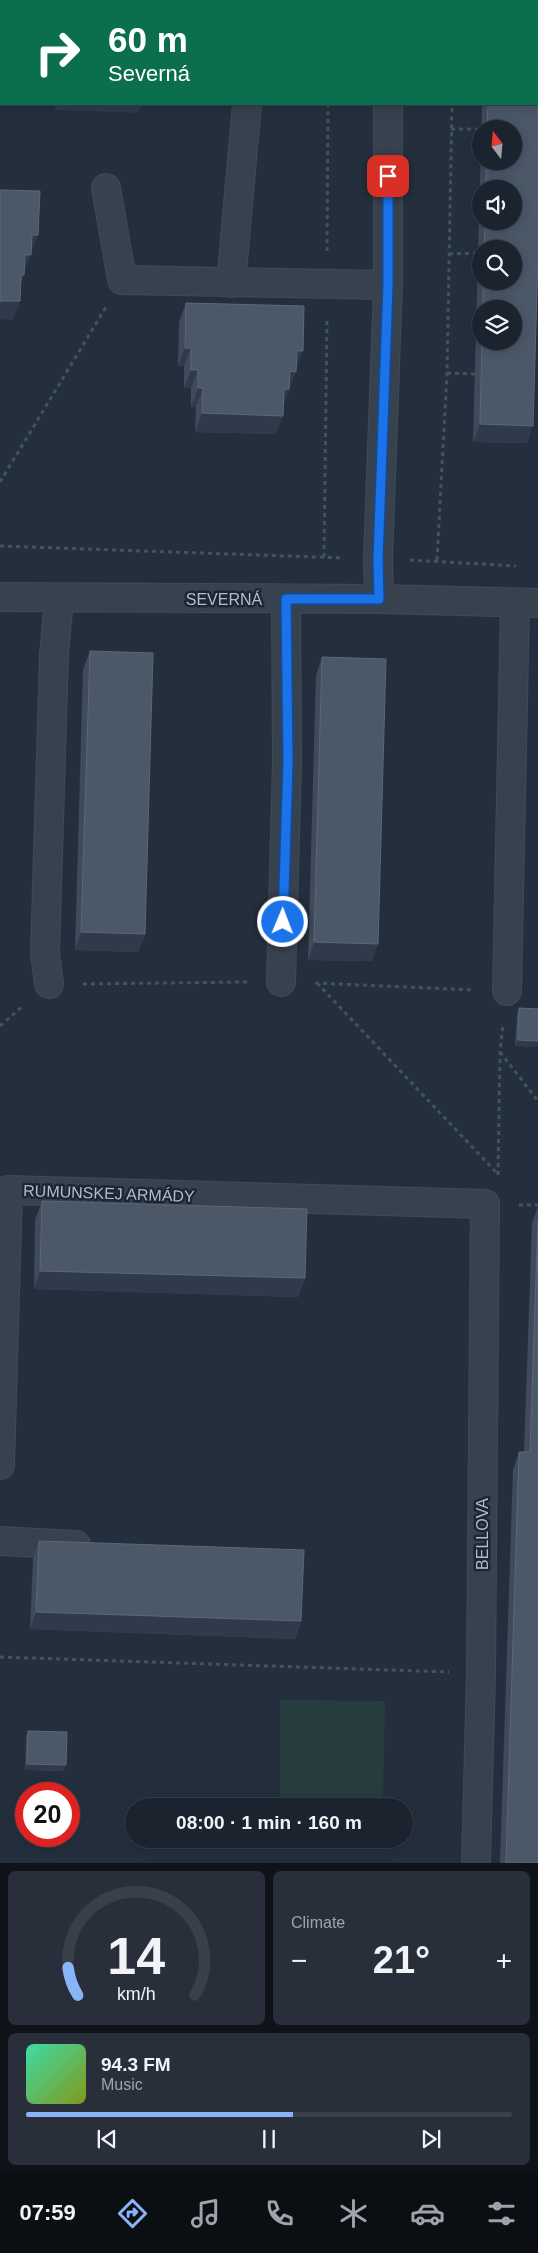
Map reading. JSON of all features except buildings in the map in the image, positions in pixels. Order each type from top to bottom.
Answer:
[{"type":"street","points":[[231,283],[247,105]]},
{"type":"street","points":[[379,599],[378,559],[388,285],[388,105]]},
{"type":"street","points":[[106,188],[122,280],[388,285]]},
{"type":"street","name":"SEVERNÁ","points":[[0,597],[379,599],[527,603]]},
{"type":"street","points":[[49,984],[45,953],[54,655],[59,598]]},
{"type":"street","points":[[281,982],[288,762],[286,599]]},
{"type":"street","points":[[507,991],[527,603]]},
{"type":"street","name":"RUMUNSKEJ ARMÁDY","points":[[0,1465],[8,1190],[485,1204]]},
{"type":"street","name":"BELLOVA","points":[[476,1863],[481,1673],[485,1204]]},
{"type":"street","points":[[0,1541],[99,1546]]},
{"type":"path","points":[[324,557],[328,105]]},
{"type":"path","points":[[437,560],[447,372],[452,105]]},
{"type":"path","points":[[451,129],[472,128]]},
{"type":"path","points":[[449,254],[472,253]]},
{"type":"path","points":[[0,482],[122,280]]},
{"type":"path","points":[[447,372],[475,374]]},
{"type":"path","points":[[0,546],[337,558]]},
{"type":"path","points":[[421,560],[520,567]]},
{"type":"path","points":[[317,983],[498,1174]]},
{"type":"path","points":[[485,1204],[498,1174],[500,1052],[507,991]]},
{"type":"path","points":[[500,1052],[538,1101]]},
{"type":"path","points":[[0,1657],[481,1673]]},
{"type":"green space","points":[[280,1700],[385,1701],[383,1798],[280,1798]]},
{"type":"route","points":[[283,922],[288,762],[286,599],[379,599],[378,559],[388,285],[388,176]]}]
